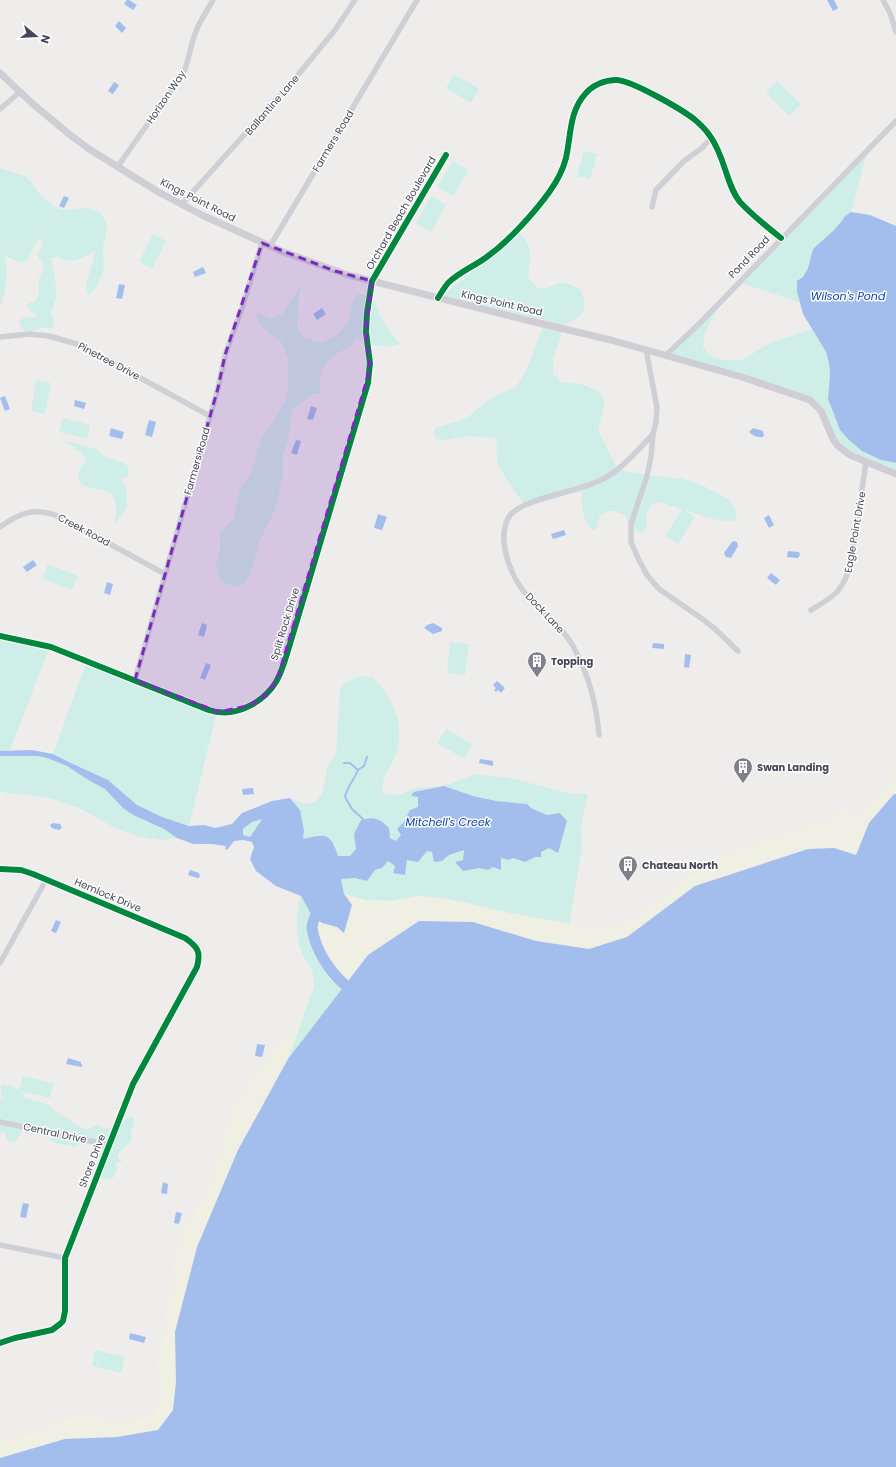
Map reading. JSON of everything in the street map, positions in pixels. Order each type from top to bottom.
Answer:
[{"type":"main road","name":"Kings Point Road","points":[[0,73],[69,134],[118,166],[160,193],[262,243],[328,269],[438,298],[646,349],[742,377],[810,400],[822,411],[833,439],[838,446],[850,455],[896,474]]},
{"type":"street","name":"Horizon Way","points":[[118,166],[183,74],[196,31],[213,0]]},
{"type":"street","name":"Ballantine Lane","points":[[182,204],[298,75],[335,30],[356,0]]},
{"type":"street","name":"Farmers Road","points":[[270,246],[418,0]]},
{"type":"street","points":[[883,0],[890,13],[896,32]]},
{"type":"street","points":[[438,298],[448,282],[487,257],[517,230],[550,192],[559,178],[566,160],[572,120],[577,105],[586,92],[606,81],[616,80],[631,83],[693,118],[711,138],[721,155],[732,187],[740,202],[781,238]]},
{"type":"street","points":[[0,109],[20,92]]},
{"type":"street","name":"Pond Road","points":[[666,355],[896,121]]},
{"type":"street","points":[[652,207],[656,190],[684,161],[702,148],[711,138]]},
{"type":"street","name":"Orchard Beach Boulevard","points":[[372,281],[446,155]]},
{"type":"street","name":"Farmers Road","points":[[135,680],[218,388],[224,355],[243,305],[262,243]]},
{"type":"street","name":"Split Rock Drive","points":[[0,636],[51,647],[206,709],[219,712],[235,710],[251,705],[265,696],[277,680],[290,644],[368,383],[370,364],[366,332],[366,313],[372,281]]},
{"type":"street","name":"Pinetree Drive","points":[[0,337],[24,334],[49,336],[80,345],[210,416]]},
{"type":"street","points":[[646,349],[657,408],[656,422],[647,476],[631,524],[631,542],[647,575],[658,589],[714,628],[738,651]]},
{"type":"street","name":"Dock Lane","points":[[599,735],[594,696],[581,663],[563,632],[532,600],[514,575],[505,550],[503,539],[504,529],[510,516],[517,508],[590,485],[610,475],[626,463],[653,434]]},
{"type":"street","name":"Eagle Point Drive","points":[[811,610],[838,592],[847,577],[851,563],[866,462]]},
{"type":"street","name":"Creek Road","points":[[0,527],[20,514],[35,511],[50,513],[60,516],[165,574]]},
{"type":"street","name":"Hemlock Drive","points":[[0,868],[21,870],[185,938],[197,948],[199,956]]},
{"type":"street","points":[[0,963],[46,880]]},
{"type":"street","name":"Shore Drive","points":[[0,1343],[15,1338],[52,1330],[60,1324],[64,1317],[65,1258],[133,1084],[197,967],[199,956]]},
{"type":"street","name":"Central Drive","points":[[0,1122],[109,1145]]},
{"type":"street","points":[[0,1245],[65,1258]]},
{"type":"highlighted area","points":[[262,243],[335,271],[372,281],[366,332],[370,369],[277,680],[265,696],[251,705],[219,712],[135,680],[218,388],[225,355]]},
{"type":"shaded area","points":[[454,74],[479,89],[471,103],[446,88]]},
{"type":"shaded area","points":[[777,81],[801,104],[789,116],[766,93]]},
{"type":"shaded area","points":[[868,150],[851,212],[845,216],[833,231],[813,249],[808,268],[803,277],[797,281],[799,302],[738,282]]},
{"type":"shaded area","points":[[584,151],[597,154],[590,179],[577,176]]},
{"type":"shaded area","points":[[453,161],[468,170],[453,196],[437,187]]},
{"type":"shaded area","points":[[0,168],[27,177],[41,196],[57,208],[65,210],[88,208],[101,213],[107,224],[103,246],[104,268],[97,287],[88,295],[87,286],[95,250],[84,257],[72,261],[57,257],[51,258],[56,284],[56,298],[51,313],[55,324],[52,329],[41,328],[28,331],[22,328],[19,324],[21,319],[28,317],[37,318],[36,313],[30,311],[27,306],[30,302],[34,303],[39,295],[39,279],[44,267],[43,263],[38,257],[38,253],[43,243],[40,237],[32,249],[28,260],[19,262],[4,254],[6,261],[6,281],[0,308]]},
{"type":"shaded area","points":[[431,196],[446,205],[431,232],[416,223]]},
{"type":"shaded area","points":[[520,233],[529,248],[529,276],[530,280],[536,286],[544,289],[559,283],[564,283],[581,290],[585,303],[584,308],[575,319],[563,325],[443,295]]},
{"type":"shaded area","points":[[153,234],[166,241],[152,269],[139,262]]},
{"type":"shaded area","points":[[300,286],[297,326],[304,338],[322,343],[339,333],[349,320],[352,302],[357,294],[364,295],[372,299],[383,321],[400,344],[394,346],[378,346],[356,338],[348,348],[341,351],[325,364],[320,381],[321,394],[313,394],[292,410],[288,440],[283,454],[283,478],[275,510],[261,538],[250,574],[244,584],[239,587],[232,586],[222,582],[218,574],[216,565],[220,548],[220,533],[233,519],[240,488],[251,473],[261,439],[285,401],[288,389],[288,359],[282,344],[261,325],[254,312],[271,318],[283,313]]},
{"type":"shaded area","points":[[724,297],[705,332],[703,347],[709,355],[723,360],[742,360],[770,343],[811,329],[826,352],[830,374],[828,399],[840,430],[881,460],[896,463],[896,474],[838,446],[815,403],[666,355]]},
{"type":"shaded area","points":[[544,324],[563,329],[553,359],[553,373],[561,382],[581,384],[598,391],[605,402],[598,430],[618,470],[683,479],[704,486],[728,499],[735,508],[737,517],[734,521],[714,519],[683,509],[695,517],[678,544],[665,536],[682,509],[659,502],[650,505],[646,516],[647,528],[642,533],[635,531],[631,527],[625,515],[612,511],[600,515],[596,529],[593,530],[589,527],[585,518],[582,507],[581,491],[526,507],[509,484],[498,464],[497,444],[495,438],[469,436],[447,440],[436,439],[433,432],[435,428],[465,419],[493,397],[516,387],[526,371]]},
{"type":"shaded area","points":[[36,380],[51,383],[45,414],[31,411]]},
{"type":"shaded area","points":[[63,418],[90,425],[87,439],[59,432]]},
{"type":"shaded area","points":[[65,440],[96,449],[104,456],[126,464],[129,469],[128,476],[122,479],[126,488],[127,508],[114,525],[116,506],[113,497],[106,491],[87,487],[81,483],[78,477],[79,470],[87,462],[83,455]]},
{"type":"shaded area","points":[[48,564],[78,576],[72,590],[42,578]]},
{"type":"shaded area","points":[[0,636],[49,649],[10,750],[0,751]]},
{"type":"shaded area","points":[[450,642],[469,644],[465,675],[447,673]]},
{"type":"shaded area","points":[[86,663],[217,712],[189,826],[162,817],[137,805],[108,780],[53,754]]},
{"type":"shaded area","points":[[360,676],[373,677],[381,686],[393,705],[397,715],[399,725],[398,747],[393,762],[386,773],[384,780],[382,790],[385,794],[401,794],[415,788],[444,786],[476,774],[515,779],[571,794],[588,794],[581,826],[582,847],[569,924],[443,898],[415,896],[393,901],[365,900],[344,894],[341,879],[355,878],[367,881],[375,870],[382,868],[388,861],[395,866],[393,873],[407,868],[407,860],[417,861],[370,817],[361,820],[354,834],[356,849],[350,856],[338,856],[335,844],[319,835],[303,839],[304,831],[300,810],[290,798],[306,804],[315,802],[322,794],[328,764],[336,754],[340,689],[346,682]]},
{"type":"shaded area","points":[[446,729],[472,744],[464,759],[437,743]]},
{"type":"shaded area","points":[[0,756],[37,756],[47,758],[67,766],[105,789],[124,809],[146,822],[164,829],[177,838],[161,840],[140,837],[117,829],[79,808],[46,797],[0,792]]},
{"type":"shaded area","points":[[262,818],[250,837],[243,835],[243,829],[252,822]]},
{"type":"shaded area","points":[[301,896],[311,914],[307,931],[330,979],[341,990],[288,1059],[314,987],[313,973],[300,948],[297,934],[297,918]]},
{"type":"shaded area","points":[[23,1076],[54,1083],[50,1098],[20,1091],[23,1093],[25,1098],[52,1107],[59,1115],[88,1130],[96,1125],[103,1128],[113,1127],[128,1118],[133,1117],[134,1124],[131,1129],[132,1134],[130,1141],[118,1154],[118,1158],[124,1163],[116,1161],[117,1168],[114,1177],[108,1180],[102,1178],[96,1148],[91,1145],[82,1144],[74,1147],[58,1144],[50,1139],[52,1136],[55,1137],[52,1133],[27,1125],[14,1143],[8,1141],[4,1131],[0,1134],[0,1099],[4,1100],[1,1093],[1,1085],[8,1085],[19,1090]]},
{"type":"shaded area","points":[[95,1350],[125,1357],[121,1373],[92,1366]]},
{"type":"sand","points":[[896,773],[896,794],[894,794],[869,823],[856,855],[834,848],[696,886],[627,937],[589,949],[536,941],[368,955],[341,990],[330,979],[315,957],[307,931],[311,914],[322,923],[337,927],[343,933],[352,905],[344,894],[365,900],[393,901],[415,896],[443,898],[510,913],[590,927],[615,926],[634,919],[704,865],[736,849],[827,821],[844,807],[858,819]]},
{"type":"sand","points":[[308,1002],[288,1059],[238,1150],[176,1382],[173,1410],[158,1430],[117,1437],[65,1439],[0,1458],[0,1439],[49,1428],[48,1423],[89,1413],[101,1416],[104,1423],[149,1416],[154,1412],[158,1406],[162,1393],[158,1365],[181,1230],[204,1198],[214,1174],[232,1111],[250,1082],[288,1031],[293,1033]]},
{"type":"water","points":[[127,0],[137,5],[133,10],[124,4]]},
{"type":"water","points":[[827,0],[834,0],[838,8],[833,11]]},
{"type":"water","points":[[119,21],[126,28],[122,33],[115,26]]},
{"type":"water","points":[[114,82],[119,85],[113,94],[108,91]]},
{"type":"water","points":[[64,196],[69,198],[64,208],[59,206]]},
{"type":"water","name":"Wilson's Pond","points":[[851,212],[870,215],[896,226],[896,463],[881,460],[862,451],[840,430],[828,399],[830,374],[826,352],[803,314],[797,292],[797,281],[803,277],[808,268],[813,249],[833,231],[845,216]]},
{"type":"water","points":[[203,267],[206,273],[195,277],[193,272]]},
{"type":"water","points":[[119,284],[125,285],[122,299],[116,298]]},
{"type":"water","points":[[322,308],[326,314],[317,320],[313,314]]},
{"type":"water","points":[[5,396],[10,409],[5,411],[0,398]]},
{"type":"water","points":[[75,400],[86,403],[84,409],[74,406]]},
{"type":"water","points":[[311,406],[317,408],[313,420],[307,419]]},
{"type":"water","points":[[149,420],[156,422],[152,437],[145,435]]},
{"type":"water","points":[[111,428],[124,432],[122,439],[109,436]]},
{"type":"water","points":[[753,428],[763,431],[764,436],[754,436],[749,432]]},
{"type":"water","points":[[296,440],[301,441],[297,455],[291,453]]},
{"type":"water","points":[[378,514],[387,517],[382,530],[374,528]]},
{"type":"water","points":[[769,515],[774,525],[769,528],[764,518]]},
{"type":"water","points":[[564,530],[566,535],[553,539],[551,534]]},
{"type":"water","points":[[734,541],[737,542],[738,546],[731,558],[726,557],[724,553]]},
{"type":"water","points":[[788,551],[799,552],[800,555],[798,558],[787,557]]},
{"type":"water","points":[[33,560],[37,565],[27,572],[23,567]]},
{"type":"water","points":[[771,573],[780,580],[776,585],[767,578]]},
{"type":"water","points":[[107,582],[113,584],[110,595],[104,593]]},
{"type":"water","points":[[202,623],[207,625],[204,637],[198,635]]},
{"type":"water","points":[[433,623],[442,628],[442,631],[433,634],[424,628]]},
{"type":"water","points":[[653,643],[664,644],[664,649],[652,648]]},
{"type":"water","points":[[685,654],[691,655],[689,668],[684,667]]},
{"type":"water","points":[[206,663],[211,665],[205,680],[200,678]]},
{"type":"water","points":[[497,681],[505,688],[501,693],[498,690],[496,692],[494,690],[496,688],[493,685]]},
{"type":"water","name":"Mitchell's Creek","points":[[32,750],[53,754],[108,780],[137,805],[162,817],[189,826],[204,825],[215,828],[232,824],[242,813],[272,801],[290,798],[300,810],[304,831],[303,839],[316,836],[326,837],[333,843],[338,856],[350,856],[356,849],[354,834],[361,820],[373,818],[380,820],[389,828],[390,838],[396,841],[401,835],[397,829],[404,822],[410,810],[418,807],[418,797],[411,796],[414,792],[444,786],[473,796],[496,801],[527,804],[531,808],[547,815],[560,813],[567,821],[558,853],[549,848],[541,852],[541,857],[535,857],[525,862],[513,858],[509,860],[501,858],[501,870],[493,867],[488,870],[479,868],[463,871],[455,862],[463,860],[464,850],[449,855],[442,861],[434,862],[432,852],[427,851],[418,862],[407,860],[405,875],[393,873],[395,866],[388,861],[382,868],[375,870],[367,881],[355,878],[341,879],[344,894],[352,905],[344,933],[337,927],[322,923],[311,914],[301,896],[276,886],[256,871],[250,859],[254,847],[252,842],[243,840],[234,841],[228,849],[225,850],[226,846],[193,844],[177,838],[164,829],[135,816],[124,809],[105,789],[67,766],[47,758],[37,756],[0,756],[0,751]],"holes":[[[262,819],[250,837],[243,835],[243,829],[252,822]]]},
{"type":"water","points":[[480,759],[493,761],[493,766],[479,763]]},
{"type":"water","points":[[253,788],[254,794],[243,795],[242,789]]},
{"type":"water","points":[[894,794],[896,794],[896,1467],[0,1467],[0,1458],[65,1439],[117,1437],[158,1430],[173,1410],[176,1382],[175,1332],[197,1247],[238,1150],[288,1059],[368,955],[419,921],[473,922],[536,941],[589,949],[627,937],[695,886],[808,849],[834,848],[856,855],[869,823]]},
{"type":"water","points":[[53,823],[60,824],[62,828],[59,830],[52,828],[50,825]]},
{"type":"water","points":[[190,870],[199,873],[200,877],[197,878],[188,875]]},
{"type":"water","points":[[56,920],[61,922],[56,933],[51,931]]},
{"type":"water","points":[[257,1044],[265,1045],[262,1057],[255,1056]]},
{"type":"water","points":[[68,1058],[81,1062],[82,1067],[66,1064]]},
{"type":"water","points":[[163,1182],[168,1184],[167,1194],[161,1193]]},
{"type":"water","points":[[23,1203],[29,1204],[26,1218],[20,1217]]},
{"type":"water","points":[[176,1212],[182,1213],[179,1224],[174,1223]]},
{"type":"water","points":[[130,1333],[146,1337],[144,1343],[129,1339]]},
{"type":"waterway","points":[[358,770],[364,766],[367,757]]},
{"type":"waterway","points":[[344,763],[350,763],[358,770],[347,790],[345,797],[352,809],[363,819]]},
{"type":"waterway","name":"Mitchell's Creek","points":[[321,904],[312,925],[316,944],[328,966],[345,985]]},
{"type":"cycle path","points":[[438,298],[452,279],[496,250],[521,226],[544,199],[560,175],[563,167],[576,108],[580,100],[592,88],[608,81],[623,81],[633,85],[656,96],[694,119],[707,132],[715,144],[735,195],[740,202],[781,238]]},
{"type":"cycle path","points":[[0,636],[51,647],[215,712],[227,712],[244,709],[266,695],[276,682],[284,663],[368,383],[370,363],[366,332],[367,313],[372,281],[446,155]]},
{"type":"cycle path","points":[[0,869],[21,870],[33,874],[185,938],[196,947],[199,957],[197,967],[133,1084],[65,1258],[65,1311],[63,1321],[52,1330],[15,1338],[0,1343]]},
{"type":"place","name":"Topping","points":[[537,678]]},
{"type":"place","name":"Swan Landing","points":[[743,784]]},
{"type":"place","name":"Chateau North","points":[[628,882]]}]
